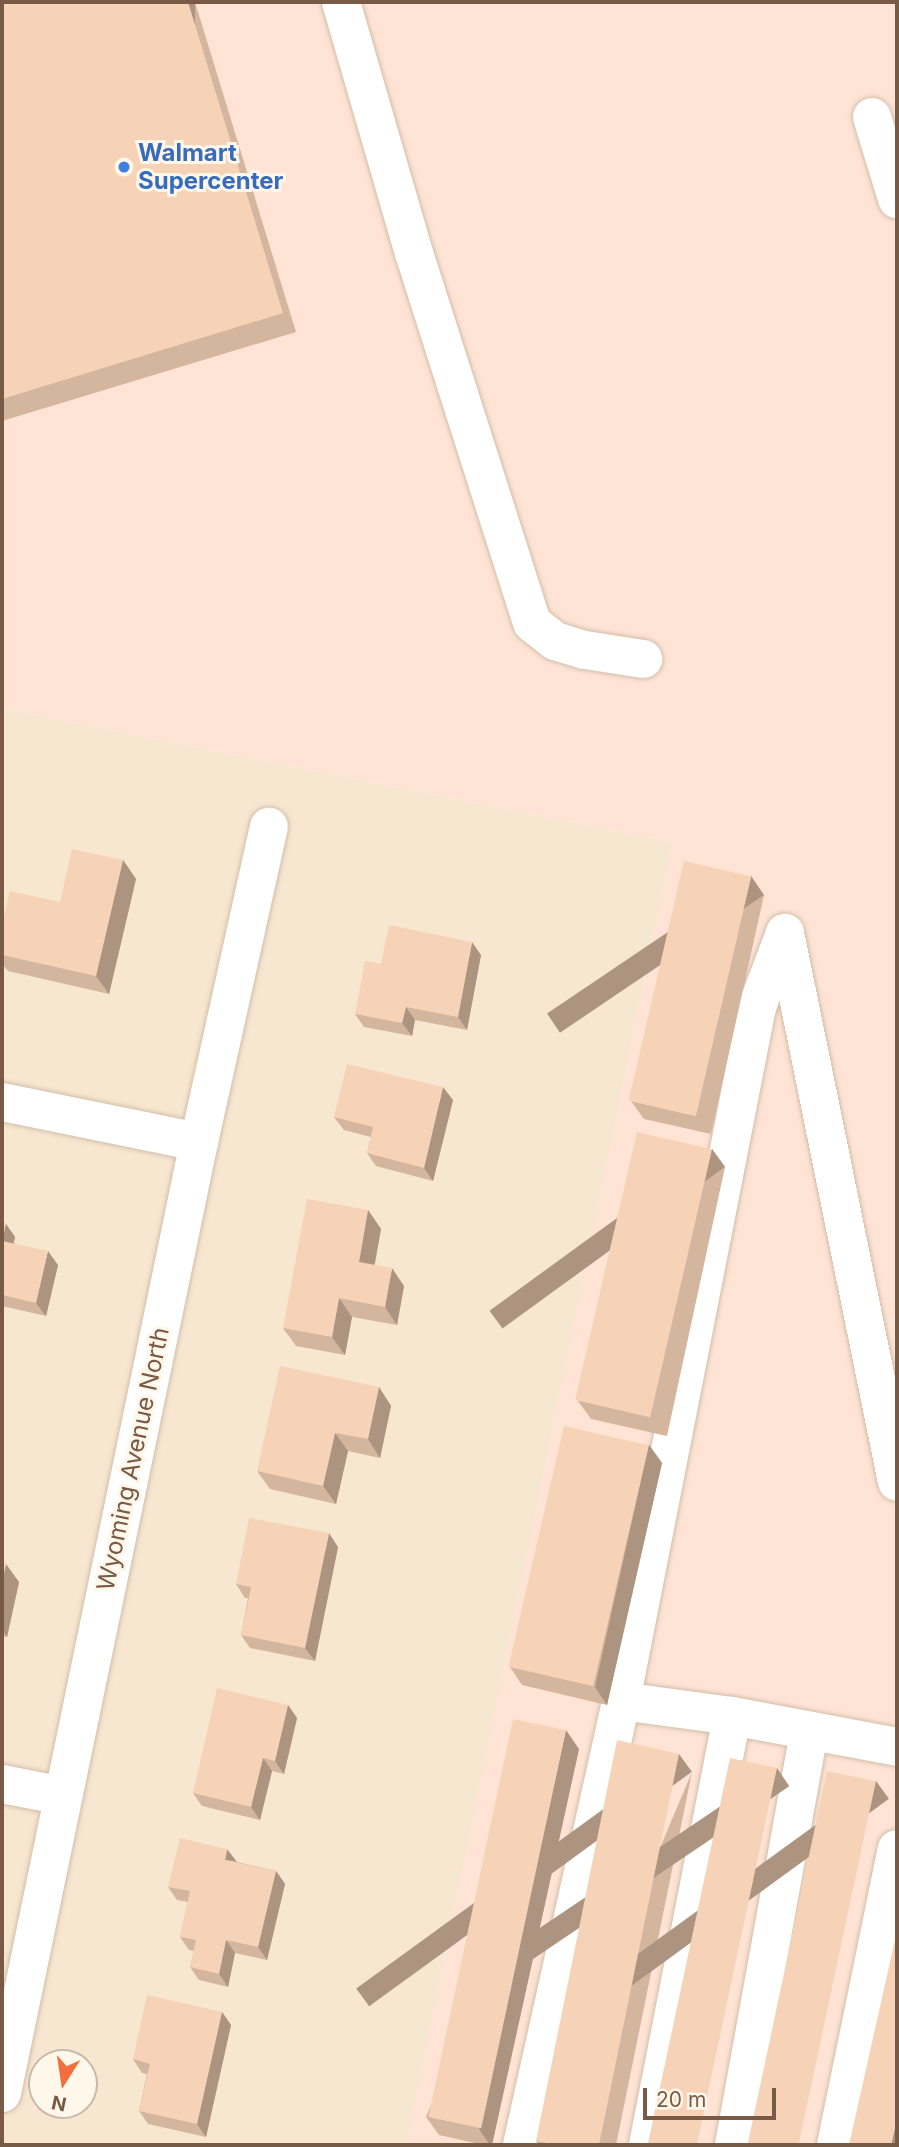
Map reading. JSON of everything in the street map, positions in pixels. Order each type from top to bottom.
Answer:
[{"type":"street","points":[[341,2],[414,253],[532,623],[555,641],[584,650],[643,659]]},
{"type":"street","points":[[872,117],[897,199]]},
{"type":"street","name":"Wyoming Avenue North","points":[[2,2092],[199,1142],[269,827]]},
{"type":"street","points":[[522,2145],[621,1701],[757,1007],[785,933],[897,1482]]},
{"type":"street","points":[[2,1102],[199,1142]]},
{"type":"street","points":[[621,1701],[732,1716],[897,1747]]},
{"type":"street","points":[[648,2145],[732,1716]]},
{"type":"street","points":[[734,2145],[808,1731]]},
{"type":"street","points":[[2,1784],[63,1796]]},
{"type":"street","points":[[836,2145],[897,1849]]},
{"type":"shaded area","points":[[2,2],[897,2],[897,2145],[407,2145],[673,842],[2,708]]},
{"type":"shaded area","points":[[2,708],[673,842],[407,2145],[2,2145]]},
{"type":"building","name":"Walmart Supercenter","points":[[2,2],[188,2],[283,313],[2,399]]},
{"type":"building","points":[[72,849],[123,860],[96,976],[2,955],[2,924],[10,891],[60,902]]},
{"type":"building","points":[[684,861],[751,877],[696,1116],[629,1101]]},
{"type":"building","points":[[389,925],[472,942],[458,1017],[406,1007],[402,1023],[355,1014],[365,961],[381,964]]},
{"type":"building","points":[[347,1064],[443,1087],[424,1168],[367,1153],[373,1127],[334,1117]]},
{"type":"building","points":[[637,1132],[712,1149],[650,1417],[575,1400]]},
{"type":"building","points":[[307,1199],[368,1210],[359,1262],[392,1268],[385,1307],[339,1298],[332,1337],[283,1328]]},
{"type":"building","points":[[2,1223],[6,1224],[2,1241]]},
{"type":"building","points":[[2,1241],[48,1251],[36,1303],[2,1295]]},
{"type":"building","points":[[280,1366],[379,1387],[368,1439],[335,1433],[323,1486],[257,1471]]},
{"type":"building","points":[[564,1426],[649,1446],[593,1686],[508,1667]]},
{"type":"building","points":[[249,1518],[329,1533],[305,1648],[241,1635],[251,1587],[236,1584]]},
{"type":"building","points":[[2,1563],[6,1564],[2,1583]]},
{"type":"building","points":[[217,1688],[288,1705],[275,1761],[263,1758],[251,1807],[193,1793]]},
{"type":"building","points":[[513,1719],[566,1730],[481,2128],[428,2117]]},
{"type":"building","points":[[617,1740],[679,1754],[599,2145],[558,2145],[536,2141]]},
{"type":"building","points":[[730,1758],[777,1768],[697,2145],[648,2144]]},
{"type":"building","points":[[827,1771],[876,1781],[799,2145],[748,2145]]},
{"type":"building","points":[[180,1838],[227,1849],[225,1860],[276,1871],[258,1947],[226,1940],[219,1974],[190,1967],[196,1940],[180,1937],[190,1891],[168,1887]]},
{"type":"building","points":[[897,1931],[897,2118],[891,2145],[849,2145]]},
{"type":"building","points":[[147,1995],[222,2012],[197,2124],[139,2111],[150,2064],[133,2059]]},
{"type":"place","name":"Walmart Supercenter","points":[[124,167]]}]
